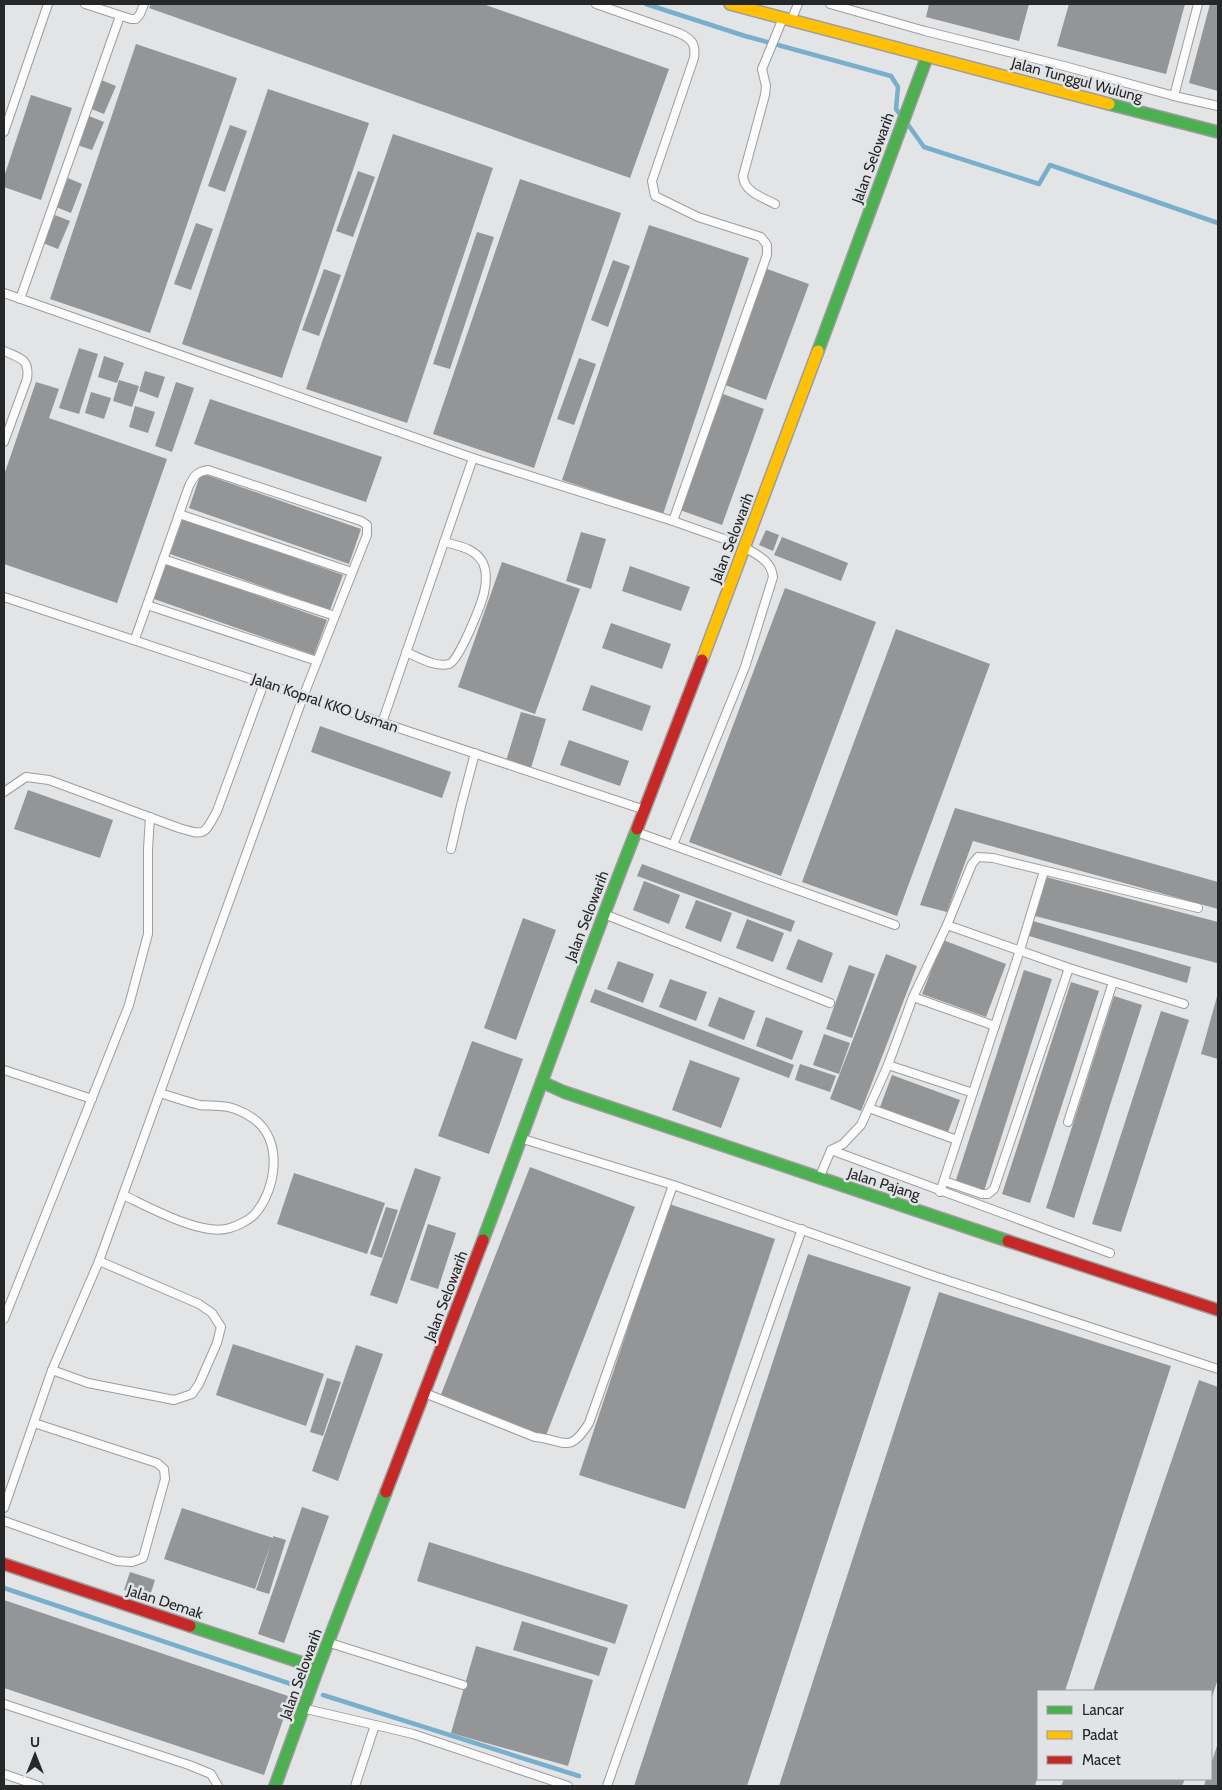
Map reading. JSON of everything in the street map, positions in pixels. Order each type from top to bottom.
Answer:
[{"type":"main road","name":"Jalan Tunggul Wulung","points":[[730,4],[1218,132]]},
{"type":"main road","name":"Jalan Selowarih","points":[[275,1786],[318,1668],[522,1138],[603,914],[637,832],[745,548],[927,57]]},
{"type":"main road","name":"Jalan Pajang","points":[[542,1082],[574,1095],[819,1178],[1218,1310]]},
{"type":"main road","name":"Jalan Demak","points":[[4,1564],[318,1668]]},
{"type":"lane","points":[[4,132],[48,4]]},
{"type":"lane","points":[[85,4],[120,16],[136,19],[144,4]]},
{"type":"lane","points":[[596,4],[679,33],[689,37],[694,43],[694,58],[652,181],[655,196],[698,216],[762,237],[768,245],[768,255],[673,520]]},
{"type":"lane","points":[[774,204],[746,188],[743,176],[766,95],[762,70],[776,34],[798,4]]},
{"type":"lane","points":[[830,4],[925,31],[1218,106]]},
{"type":"lane","points":[[1174,96],[1198,4]]},
{"type":"lane","points":[[20,299],[120,16]]},
{"type":"lane","points":[[4,294],[473,458],[673,520],[724,539]]},
{"type":"lane","points":[[4,351],[22,358],[29,370],[4,442]]},
{"type":"lane","points":[[382,722],[473,458]]},
{"type":"lane","points":[[4,1508],[52,1370],[99,1261],[303,697],[367,535],[367,525],[361,520],[208,470],[200,471],[195,474],[179,514],[135,640]]},
{"type":"lane","points":[[179,514],[352,572]]},
{"type":"lane","points":[[406,652],[435,664],[452,663],[465,642],[484,592],[486,574],[483,564],[477,555],[470,549],[444,542]]},
{"type":"lane","points":[[673,845],[745,667],[773,578],[772,570],[768,563],[745,548]]},
{"type":"lane","points":[[163,559],[335,616]]},
{"type":"lane","name":"Jalan Kopral KKO Usman","points":[[4,597],[645,810]]},
{"type":"lane","points":[[147,605],[317,661]]},
{"type":"lane","points":[[4,792],[26,777],[49,780],[195,833],[206,830],[216,811],[264,683]]},
{"type":"lane","points":[[451,849],[475,753]]},
{"type":"lane","points":[[4,1319],[129,1005],[148,934],[150,817]]},
{"type":"lane","points":[[637,832],[895,925]]},
{"type":"lane","points":[[819,1178],[831,1150],[843,1144],[861,1125],[888,1065],[913,997],[947,925],[972,864],[978,857],[992,858],[1198,908]]},
{"type":"lane","points":[[940,1192],[1020,950],[1044,871]]},
{"type":"lane","points":[[603,914],[830,1003]]},
{"type":"lane","points":[[947,925],[1069,968],[1184,1004]]},
{"type":"lane","points":[[944,1181],[982,1194],[988,1194],[994,1189],[1069,968]]},
{"type":"lane","points":[[1068,1122],[1113,982]]},
{"type":"lane","points":[[913,997],[995,1026]]},
{"type":"lane","points":[[888,1065],[973,1093]]},
{"type":"lane","points":[[4,1070],[92,1098]]},
{"type":"lane","points":[[123,1195],[181,1222],[203,1229],[230,1228],[253,1216],[266,1197],[274,1169],[273,1149],[267,1134],[256,1120],[238,1109],[202,1105],[160,1092]]},
{"type":"lane","points":[[869,1108],[957,1140]]},
{"type":"lane","points":[[522,1138],[673,1185],[931,1275],[1218,1369]]},
{"type":"lane","points":[[831,1150],[940,1192],[1110,1253]]},
{"type":"lane","points":[[425,1393],[536,1437],[561,1444],[573,1442],[581,1436],[589,1423],[673,1185]]},
{"type":"lane","points":[[607,1786],[802,1229]]},
{"type":"lane","points":[[52,1370],[88,1383],[174,1400],[192,1394],[199,1384],[217,1343],[221,1327],[212,1313],[198,1304],[99,1261]]},
{"type":"lane","points":[[4,1522],[117,1561],[132,1562],[143,1558],[165,1479],[164,1469],[157,1463],[34,1423]]},
{"type":"lane","points":[[328,1642],[463,1685]]},
{"type":"lane","points":[[4,1704],[189,1765],[210,1774],[218,1786]]},
{"type":"lane","points":[[304,1709],[412,1734],[568,1786]]},
{"type":"lane","points":[[354,1786],[375,1725]]},
{"type":"lane","points":[[4,1774],[39,1786]]},
{"type":"lane","points":[[541,1786],[544,1778]]},
{"type":"building","points":[[151,4],[483,4],[669,69],[630,178],[149,8]]},
{"type":"building","points":[[929,4],[1029,4],[1019,41],[926,17]]},
{"type":"building","points":[[1069,4],[1185,4],[1166,74],[1057,46]]},
{"type":"building","points":[[1210,4],[1218,4],[1218,91],[1189,83]]},
{"type":"building","points":[[136,44],[237,78],[150,333],[50,299]]},
{"type":"building","points":[[101,80],[116,86],[104,114],[89,108]]},
{"type":"building","points":[[268,89],[369,123],[282,378],[182,344]]},
{"type":"building","points":[[31,95],[72,108],[41,200],[4,187],[4,177]]},
{"type":"building","points":[[89,116],[104,122],[92,150],[77,145]]},
{"type":"building","points":[[230,125],[247,131],[225,192],[208,186]]},
{"type":"building","points":[[393,134],[493,168],[407,423],[306,389]]},
{"type":"building","points":[[358,171],[375,177],[353,237],[336,231]]},
{"type":"building","points":[[68,178],[82,184],[71,213],[56,207]]},
{"type":"building","points":[[520,179],[621,213],[534,468],[433,434]]},
{"type":"building","points":[[55,215],[70,221],[58,249],[43,243]]},
{"type":"building","points":[[196,223],[213,229],[191,290],[174,284]]},
{"type":"building","points":[[649,225],[749,258],[663,514],[562,480]]},
{"type":"building","points":[[477,232],[494,237],[450,369],[433,364]]},
{"type":"building","points":[[613,260],[630,266],[608,327],[591,320]]},
{"type":"building","points":[[324,269],[341,275],[319,336],[302,330]]},
{"type":"building","points":[[767,269],[809,284],[766,400],[725,385]]},
{"type":"building","points":[[79,348],[98,354],[79,414],[59,408]]},
{"type":"building","points":[[104,356],[124,363],[117,383],[98,377]]},
{"type":"building","points":[[579,358],[596,364],[574,425],[557,419]]},
{"type":"building","points":[[145,371],[165,377],[158,398],[139,391]]},
{"type":"building","points":[[119,380],[139,386],[132,407],[113,401]]},
{"type":"building","points":[[36,382],[59,389],[49,418],[167,459],[117,603],[4,564],[4,475]]},
{"type":"building","points":[[176,382],[194,388],[172,452],[155,446]]},
{"type":"building","points":[[91,392],[111,398],[104,419],[85,413]]},
{"type":"building","points":[[723,394],[764,409],[722,525],[680,510]]},
{"type":"building","points":[[210,399],[382,457],[366,502],[194,444]]},
{"type":"building","points":[[135,406],[155,412],[148,433],[129,427]]},
{"type":"building","points":[[201,473],[361,529],[349,564],[189,508]]},
{"type":"building","points":[[183,518],[343,575],[330,610],[170,554]]},
{"type":"building","points":[[766,530],[779,535],[773,551],[759,545]]},
{"type":"building","points":[[581,532],[606,539],[591,589],[566,581]]},
{"type":"building","points":[[782,537],[848,563],[841,581],[774,555]]},
{"type":"building","points":[[502,562],[580,589],[535,714],[458,687]]},
{"type":"building","points":[[166,563],[327,620],[314,655],[154,599]]},
{"type":"building","points":[[630,566],[690,587],[681,611],[622,591]]},
{"type":"building","points":[[785,588],[876,622],[781,876],[689,842]]},
{"type":"building","points":[[611,623],[671,644],[662,669],[602,648]]},
{"type":"building","points":[[896,629],[990,664],[897,916],[802,882]]},
{"type":"building","points":[[591,685],[651,706],[642,731],[582,710]]},
{"type":"building","points":[[521,712],[546,719],[531,768],[506,761]]},
{"type":"building","points":[[320,726],[451,772],[442,798],[311,752]]},
{"type":"building","points":[[569,740],[629,761],[620,786],[560,765]]},
{"type":"building","points":[[28,790],[113,820],[100,858],[14,829]]},
{"type":"building","points":[[955,808],[1218,882],[1218,909],[973,841],[947,912],[920,905]]},
{"type":"building","points":[[642,864],[795,921],[791,932],[637,876]]},
{"type":"building","points":[[1046,877],[1218,922],[1217,963],[1035,916]]},
{"type":"building","points":[[644,881],[680,895],[669,924],[633,910]]},
{"type":"building","points":[[696,900],[732,913],[721,942],[685,928]]},
{"type":"building","points":[[523,918],[556,930],[516,1040],[484,1028]]},
{"type":"building","points":[[747,919],[784,933],[773,962],[736,948]]},
{"type":"building","points":[[1033,921],[1191,967],[1187,983],[1029,936]]},
{"type":"building","points":[[798,939],[833,953],[822,983],[786,969]]},
{"type":"building","points":[[943,940],[1006,964],[986,1017],[922,994]]},
{"type":"building","points":[[886,954],[917,966],[861,1111],[830,1099]]},
{"type":"building","points":[[618,961],[654,974],[643,1003],[607,989]]},
{"type":"building","points":[[849,965],[875,974],[852,1038],[826,1029]]},
{"type":"building","points":[[1024,970],[1052,979],[984,1191],[955,1183]]},
{"type":"building","points":[[670,979],[707,992],[696,1021],[659,1007]]},
{"type":"building","points":[[1071,982],[1099,991],[1030,1203],[1002,1194]]},
{"type":"building","points":[[595,989],[794,1065],[789,1078],[590,1002]]},
{"type":"building","points":[[1218,993],[1218,1059],[1201,1054]]},
{"type":"building","points":[[1114,996],[1142,1005],[1074,1218],[1046,1208]]},
{"type":"building","points":[[719,997],[755,1011],[744,1040],[708,1026]]},
{"type":"building","points":[[1161,1011],[1189,1020],[1121,1232],[1092,1224]]},
{"type":"building","points":[[766,1017],[803,1031],[792,1060],[756,1046]]},
{"type":"building","points":[[824,1034],[850,1043],[839,1074],[813,1065]]},
{"type":"building","points":[[472,1041],[523,1059],[489,1154],[438,1136]]},
{"type":"building","points":[[690,1060],[740,1078],[721,1128],[672,1110]]},
{"type":"building","points":[[800,1064],[836,1076],[830,1092],[795,1080]]},
{"type":"building","points":[[892,1075],[960,1100],[948,1132],[880,1107]]},
{"type":"building","points":[[530,1167],[635,1207],[545,1438],[440,1397]]},
{"type":"building","points":[[415,1168],[441,1177],[397,1304],[370,1295]]},
{"type":"building","points":[[294,1173],[385,1203],[367,1254],[277,1224]]},
{"type":"building","points":[[669,1204],[775,1239],[685,1509],[579,1475]]},
{"type":"building","points":[[386,1207],[398,1210],[382,1258],[370,1254]]},
{"type":"building","points":[[428,1224],[456,1233],[438,1289],[410,1280]]},
{"type":"building","points":[[808,1254],[911,1287],[747,1786],[634,1786]]},
{"type":"building","points":[[939,1292],[1171,1366],[1065,1690],[1037,1690],[1037,1779],[1035,1786],[779,1786]]},
{"type":"building","points":[[233,1344],[324,1374],[306,1426],[216,1395]]},
{"type":"building","points":[[356,1345],[383,1354],[338,1481],[312,1471]]},
{"type":"building","points":[[327,1378],[341,1382],[323,1436],[310,1432]]},
{"type":"building","points":[[1199,1380],[1218,1387],[1218,1679],[1212,1697],[1212,1690],[1093,1690]]},
{"type":"building","points":[[302,1507],[329,1516],[284,1643],[258,1634]]},
{"type":"building","points":[[182,1508],[273,1538],[273,1536],[286,1540],[269,1594],[256,1590],[272,1541],[255,1589],[164,1559]]},
{"type":"building","points":[[429,1542],[628,1605],[615,1644],[417,1581]]},
{"type":"building","points":[[130,1572],[155,1580],[149,1599],[124,1590]]},
{"type":"building","points":[[4,1600],[291,1697],[264,1775],[4,1688]]},
{"type":"building","points":[[522,1621],[608,1648],[599,1676],[513,1650]]},
{"type":"building","points":[[476,1646],[593,1680],[568,1766],[451,1733]]},
{"type":"building","points":[[1218,1743],[1218,1786],[1204,1786],[1206,1780],[1212,1780],[1212,1761]]},
{"type":"building","points":[[1064,1780],[1185,1780],[1182,1786],[1061,1786]]},
{"type":"waterway","points":[[646,4],[745,36],[891,76],[898,87],[896,109],[900,114]]},
{"type":"waterway","points":[[909,126],[924,147],[1039,184],[1050,165],[1218,223]]},
{"type":"waterway","points":[[4,1588],[297,1686]]},
{"type":"waterway","points":[[323,1695],[579,1776]]},
{"type":"traffic: fast","points":[[818,351],[927,57]]},
{"type":"traffic: fast","points":[[1109,104],[1218,132]]},
{"type":"traffic: fast","points":[[483,1240],[597,931],[637,829]]},
{"type":"traffic: fast","points":[[542,1082],[564,1092],[1008,1241]]},
{"type":"traffic: fast","points":[[275,1786],[386,1492]]},
{"type":"traffic: fast","points":[[190,1626],[318,1668]]},
{"type":"traffic: slow","points":[[730,4],[1109,104]]},
{"type":"traffic: slow","points":[[702,660],[818,351]]},
{"type":"traffic: jam","points":[[637,829],[702,660]]},
{"type":"traffic: jam","points":[[386,1492],[483,1240]]},
{"type":"traffic: jam","points":[[1008,1241],[1218,1310]]},
{"type":"traffic: jam","points":[[4,1564],[190,1626]]}]
